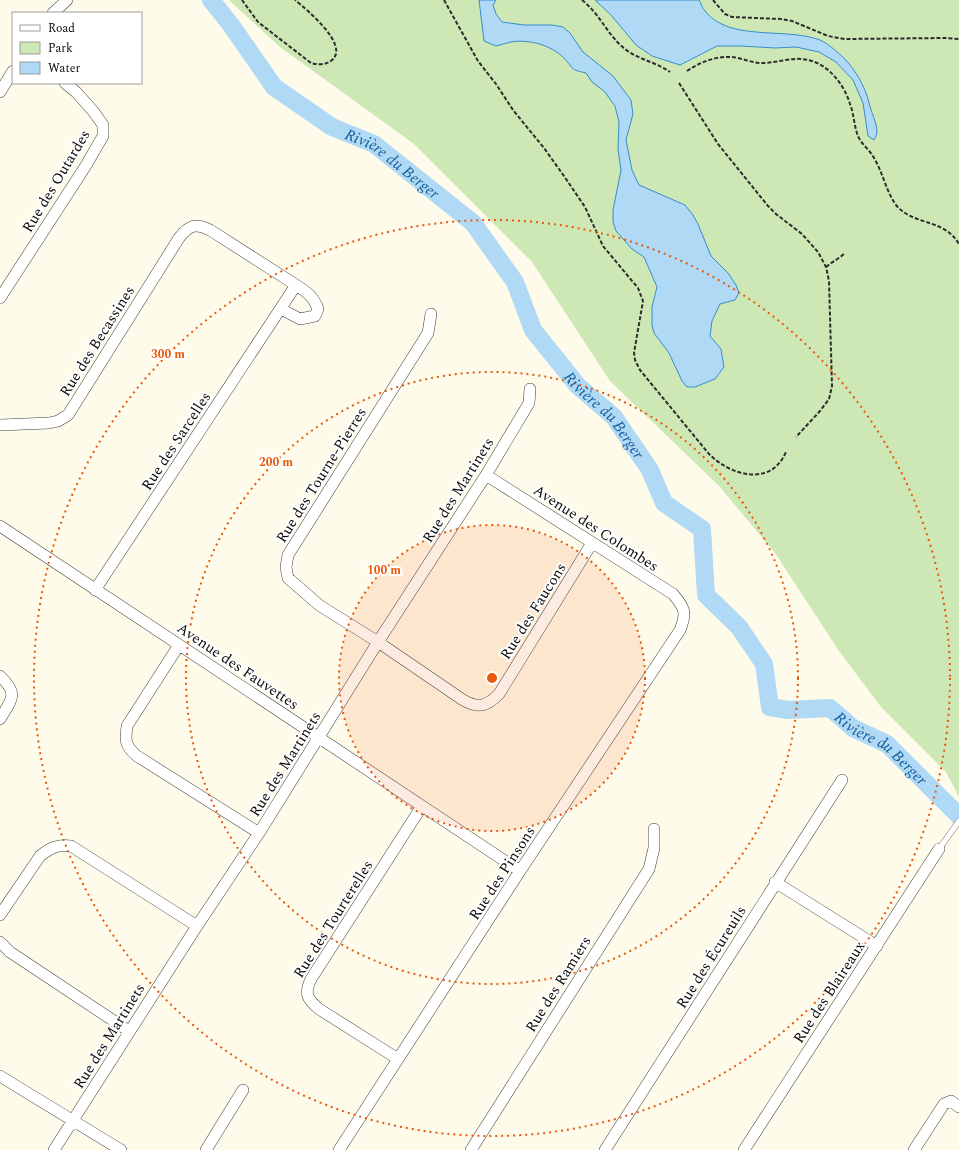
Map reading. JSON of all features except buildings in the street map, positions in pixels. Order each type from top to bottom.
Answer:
[{"type":"street","points":[[54,12],[67,0]]},
{"type":"street","points":[[0,92],[12,73]]},
{"type":"street","name":"Rue des Outardes","points":[[0,298],[85,167],[103,136],[103,125],[76,92],[66,84]]},
{"type":"street","name":"Rue des Becassines","points":[[0,425],[48,423],[58,421],[68,415],[179,238],[191,227],[200,226],[210,230],[296,285]]},
{"type":"street","points":[[281,309],[300,319],[315,316],[318,309],[316,301],[309,293],[296,285]]},
{"type":"street","name":"Rue des Sarcelles","points":[[95,590],[296,285]]},
{"type":"street","name":"Rue des Tourne-Pierres","points":[[378,642],[319,605],[288,578],[286,567],[288,555],[428,333],[431,314]]},
{"type":"street","name":"Rue des Martinets","points":[[54,1150],[197,926],[260,833],[378,642],[486,475],[529,403],[530,389]]},
{"type":"street","name":"Avenue des Colombes","points":[[486,475],[673,594],[681,603],[684,611]]},
{"type":"street","name":"Avenue des Fauvettes","points":[[0,526],[520,871]]},
{"type":"street","name":"Rue des Faucons","points":[[378,642],[470,704],[480,706],[491,702],[499,694],[592,543]]},
{"type":"street","name":"Rue des Pinsons","points":[[339,1150],[520,871],[680,630],[684,620],[684,611]]},
{"type":"street","points":[[180,645],[127,726],[125,736],[127,745],[137,756],[260,833]]},
{"type":"street","points":[[0,676],[12,690],[12,698],[0,719]]},
{"type":"street","name":"Rue des Écureuils","points":[[605,1150],[744,934],[775,882],[842,780]]},
{"type":"street","name":"Rue des Tourterelles","points":[[398,1059],[319,1009],[311,1002],[306,994],[307,986],[311,979],[422,806]]},
{"type":"street","name":"Rue des Ramiers","points":[[471,1150],[649,869],[654,848],[654,829]]},
{"type":"street","points":[[0,915],[40,856],[48,850],[63,845],[71,846],[197,926]]},
{"type":"street","name":"Rue des Blaireaux","points":[[744,1150],[939,849]]},
{"type":"street","points":[[775,882],[877,946]]},
{"type":"street","points":[[0,942],[10,952],[129,1031]]},
{"type":"street","points":[[0,1076],[121,1150]]},
{"type":"street","points":[[206,1150],[243,1090]]},
{"type":"street","points":[[914,1150],[944,1104],[951,1101],[959,1107]]},
{"type":"lane","points":[[939,849],[959,821]]},
{"type":"path","points":[[242,0],[258,22],[311,63],[318,65],[325,64],[333,60],[336,53],[336,44],[330,34],[310,13],[294,0]]},
{"type":"path","points":[[444,0],[478,61],[496,84],[513,110],[542,144],[585,207],[605,250],[638,288],[643,301],[634,353],[635,360],[640,370],[716,461],[742,473],[763,474],[779,465],[786,452]]},
{"type":"path","points":[[582,0],[591,8],[624,48],[633,55],[654,63],[670,72]]},
{"type":"path","points":[[713,0],[725,14],[732,17],[781,19],[792,21],[828,36],[844,39],[959,39]]},
{"type":"path","points":[[687,71],[706,61],[720,57],[733,57],[760,63],[790,59],[808,60],[827,68],[842,86],[850,104],[858,137],[874,158],[890,196],[897,206],[911,217],[943,227],[955,237],[959,244]]},
{"type":"path","points":[[679,83],[705,125],[727,156],[776,214],[811,243],[826,267],[829,281],[832,386],[828,399],[820,411],[796,437]]},
{"type":"path","points":[[826,267],[841,257],[845,252]]},
{"type":"green space","points":[[229,0],[959,0],[959,797],[946,772],[881,707],[839,651],[775,553],[719,486],[610,381],[532,262],[414,144],[280,47]]},
{"type":"water","points":[[479,0],[496,0],[493,5],[496,14],[502,22],[563,27],[570,33],[583,52],[613,76],[631,100],[633,114],[626,140],[632,170],[639,185],[685,205],[698,224],[711,256],[728,273],[736,285],[739,293],[735,300],[720,304],[712,321],[710,336],[721,349],[724,367],[715,379],[695,387],[687,387],[682,381],[669,353],[654,333],[652,325],[652,307],[657,287],[644,257],[632,249],[616,231],[613,222],[613,210],[621,170],[618,149],[619,122],[615,106],[604,91],[592,82],[586,73],[577,71],[559,53],[546,46],[532,42],[518,41],[496,46],[484,41]]},
{"type":"water","points":[[595,0],[699,0],[704,10],[715,21],[728,27],[759,32],[806,36],[820,40],[844,58],[860,79],[876,125],[877,134],[874,140],[868,136],[863,103],[853,80],[836,62],[819,52],[796,47],[775,48],[717,46],[680,65],[652,56],[636,45],[611,15]]},
{"type":"waterway","name":"Rivière du Berger","points":[[211,0],[231,25],[274,87],[332,127],[374,144],[473,223],[515,282],[533,330],[578,386],[614,417],[650,470],[664,503],[702,529],[706,595],[739,627],[764,664],[770,707],[788,710],[830,708],[853,728],[887,744],[959,816]]}]
